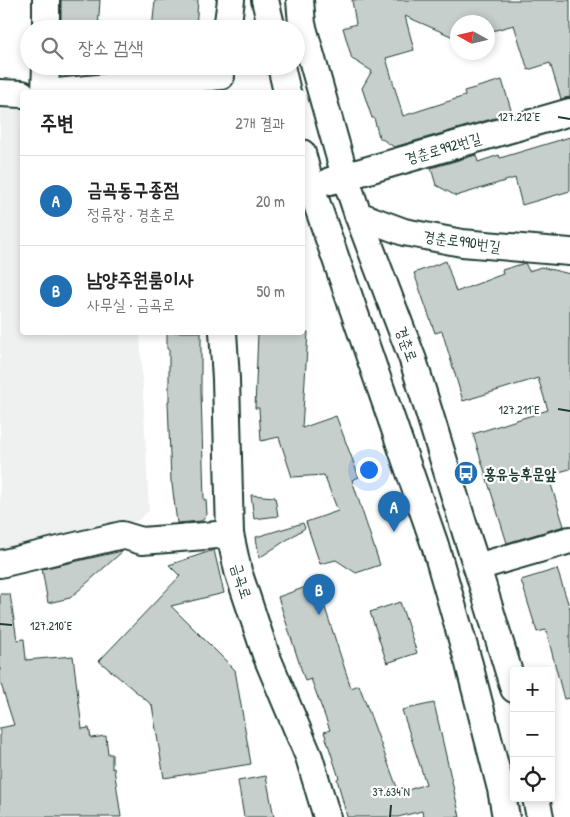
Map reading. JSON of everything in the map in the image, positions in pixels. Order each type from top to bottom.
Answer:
[{"type":"street","points":[[46,0],[46,20]]},
{"type":"street","points":[[228,20],[231,0]]},
{"type":"street","points":[[265,0],[270,20]]},
{"type":"street","name":"경춘로","points":[[300,0],[302,20]]},
{"type":"street","name":"경춘로","points":[[305,35],[345,176],[413,360],[510,675]]},
{"type":"street","points":[[45,90],[46,75]]},
{"type":"street","points":[[283,75],[287,90]]},
{"type":"street","points":[[81,90],[221,78]]},
{"type":"street","points":[[0,94],[20,94]]},
{"type":"street","name":"경춘로992번길","points":[[307,188],[570,112]]},
{"type":"street","points":[[305,174],[307,188],[434,545],[468,664],[501,789],[506,817]]},
{"type":"street","name":"경춘로990번길","points":[[358,214],[404,232],[462,243],[570,252]]},
{"type":"street","name":"금곡로","points":[[223,335],[230,534],[238,570],[266,655],[309,757],[326,817]]},
{"type":"street","points":[[0,564],[122,535],[142,541],[230,534]]},
{"type":"street","points":[[478,567],[570,540]]},
{"type":"street","points":[[537,802],[540,817]]},
{"type":"shaded area","points":[[20,107],[20,335],[140,335],[149,511],[137,521],[103,527],[0,552],[0,108]]},
{"type":"building","points":[[61,0],[100,0],[99,20],[61,20]]},
{"type":"building","points":[[155,0],[198,0],[197,20],[153,20]]},
{"type":"building","points":[[352,0],[570,0],[570,97],[561,99],[550,63],[528,70],[514,25],[495,30],[495,15],[450,15],[450,36],[405,16],[414,50],[386,58],[403,116],[465,96],[464,91],[502,80],[512,113],[394,147],[379,137],[374,118],[372,118],[362,88],[372,71],[352,59],[343,28],[356,24]]},
{"type":"building","points":[[570,137],[570,191],[522,205],[515,178],[456,196],[436,185],[431,168],[476,155],[478,162],[499,155],[500,158]]},
{"type":"building","points":[[446,261],[456,292],[503,274],[502,270],[525,263],[529,271],[541,267],[570,274],[570,469],[548,475],[564,526],[507,543],[473,434],[548,410],[538,378],[463,401],[442,331],[435,333],[414,273]]},
{"type":"building","points":[[305,332],[308,332],[302,428],[336,416],[359,477],[352,480],[380,565],[356,573],[336,560],[320,564],[306,522],[338,511],[324,475],[292,477],[279,437],[261,441],[259,408],[255,408],[258,335],[305,335]]},
{"type":"building","points":[[167,335],[201,335],[204,500],[206,500],[207,514],[201,521],[177,523],[171,482],[168,401],[169,349],[167,349]]},
{"type":"building","points":[[251,495],[275,497],[278,516],[254,519]]},
{"type":"building","points":[[303,523],[305,528],[259,558],[256,537]]},
{"type":"building","points":[[214,550],[224,593],[171,606],[235,670],[251,764],[164,778],[152,705],[99,661],[180,576],[169,565]]},
{"type":"building","points":[[123,551],[70,598],[48,603],[42,569]]},
{"type":"building","points":[[557,569],[570,609],[570,698],[564,699],[546,630],[537,632],[521,580]]},
{"type":"building","points":[[317,583],[351,688],[359,685],[399,793],[426,784],[402,710],[434,703],[460,817],[423,817],[422,811],[398,817],[347,817],[337,779],[339,778],[324,732],[330,730],[311,679],[305,681],[278,597]]},
{"type":"building","points":[[0,594],[10,594],[17,640],[24,639],[26,660],[73,656],[82,729],[89,728],[91,738],[106,736],[108,754],[112,754],[112,769],[114,768],[121,817],[0,817],[0,728],[14,725],[0,681]]},
{"type":"building","points":[[400,602],[417,653],[387,663],[370,612]]},
{"type":"building","points":[[266,776],[274,817],[244,817],[238,781]]},
{"type":"place","name":"홍유능후문앞","points":[[466,473]]},
{"type":"place","name":"금곡동구종점","points":[[394,532]]},
{"type":"place","name":"남양주원룸이사","points":[[319,615]]}]
